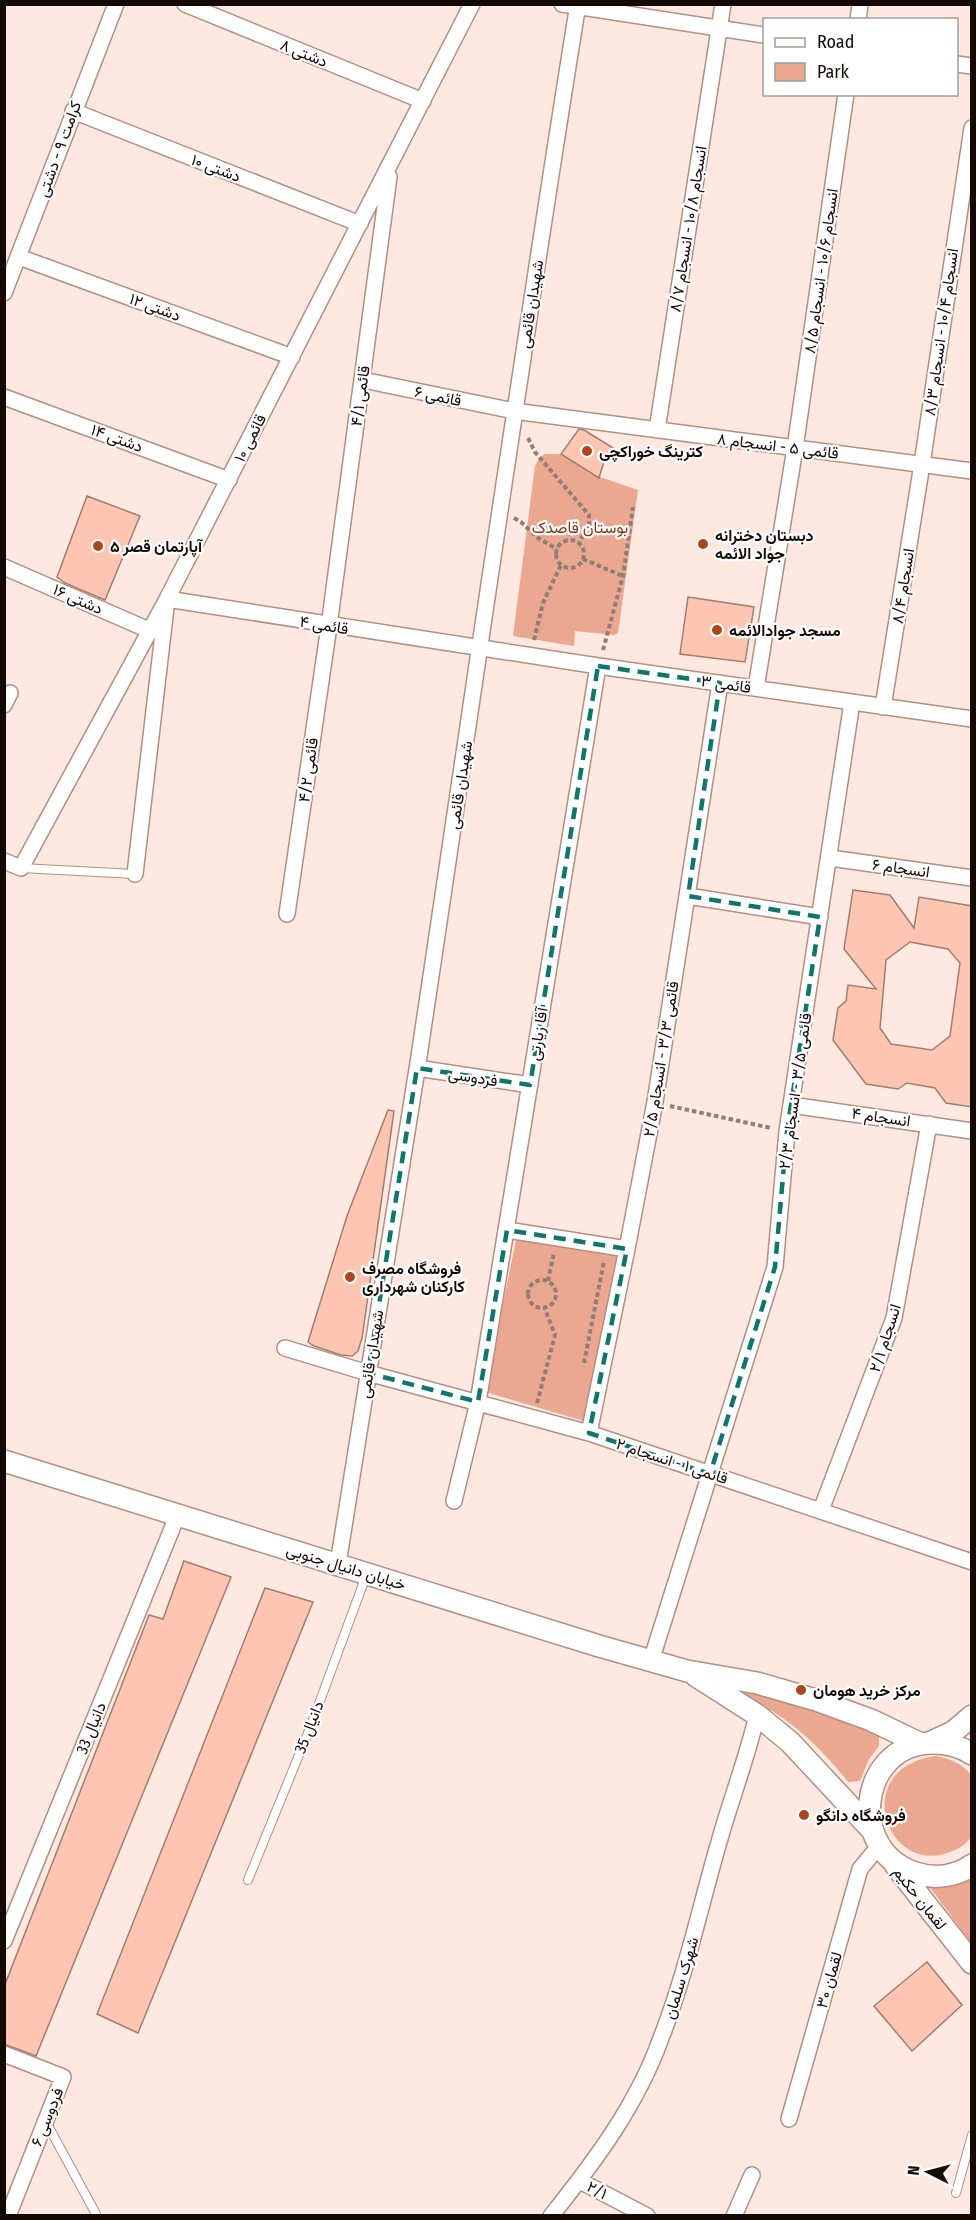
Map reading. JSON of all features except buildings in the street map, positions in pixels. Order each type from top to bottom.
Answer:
[{"type":"main road","name":"خیابان دانیال جنوبی","points":[[4,1461],[651,1661],[687,1671],[757,1683],[816,1700],[871,1720],[924,1744],[945,1743],[972,1754]]},
{"type":"main road","name":"خیابان دانیال جنوبی","points":[[687,1671],[757,1715],[790,1742],[880,1845]]},
{"type":"main road","points":[[972,1716],[953,1732],[905,1750],[890,1761],[878,1775],[871,1792],[868,1811],[880,1845],[908,1871],[928,1876],[948,1876],[972,1865]]},
{"type":"main road","name":"لقمان حکیم","points":[[880,1845],[972,1963]]},
{"type":"street","name":"کرامت ۹ - دشتی","points":[[4,293],[116,4]]},
{"type":"street","name":"دشتی ۸","points":[[186,4],[423,101]]},
{"type":"street","name":"قائمی ۱۰","points":[[21,868],[151,631],[472,4]]},
{"type":"street","name":"انسجام ۱۰/۸ - انسجام ۸/۷","points":[[657,430],[723,4]]},
{"type":"street","points":[[573,5],[763,35]]},
{"type":"street","name":"شهیدان قائمی","points":[[338,1564],[417,1068],[573,5]]},
{"type":"street","name":"انسجام ۱۰/۶ - انسجام ۸/۵","points":[[756,688],[795,448],[846,96]]},
{"type":"street","name":"دشتی ۱۰","points":[[73,111],[360,224]]},
{"type":"street","name":"انسجام ۱۰/۴ - انسجام ۸/۳","points":[[922,465],[972,128]]},
{"type":"street","name":"قائمی ۴/۱","points":[[329,626],[390,165]]},
{"type":"street","name":"دشتی ۱۲","points":[[19,257],[292,357]]},
{"type":"street","name":"قائمی ۶","points":[[363,380],[514,411]]},
{"type":"street","name":"دشتی ۱۴","points":[[4,397],[229,480]]},
{"type":"street","name":"قائمی ۵ - انسجام ۸","points":[[514,411],[972,471]]},
{"type":"street","name":"انسجام ۸/۴","points":[[883,706],[922,465]]},
{"type":"street","name":"دشتی ۱۶","points":[[4,567],[151,631]]},
{"type":"street","points":[[135,874],[167,599]]},
{"type":"street","name":"قائمی ۴","points":[[167,599],[480,649]]},
{"type":"street","name":"قائمی ۴/۲","points":[[286,914],[329,626]]},
{"type":"street","name":"قائمی ۳","points":[[480,649],[972,719]]},
{"type":"street","name":"آقا زیارتی","points":[[454,1501],[478,1402],[598,666]]},
{"type":"street","name":"قائمی ۳/۳ - انسجام ۲/۵","points":[[589,1434],[655,1102],[720,683]]},
{"type":"street","name":"قائمی ۳/۵ - انسجام ۲/۳","points":[[651,1661],[775,1267],[787,1131],[852,702]]},
{"type":"street","name":"انسجام ۶","points":[[830,858],[972,878]]},
{"type":"street","points":[[4,861],[21,868]]},
{"type":"street","points":[[688,896],[820,917]]},
{"type":"street","name":"فردوسی","points":[[417,1068],[530,1085]]},
{"type":"street","name":"انسجام ۴","points":[[791,1105],[972,1131]]},
{"type":"street","name":"انسجام ۲/۱","points":[[820,1510],[894,1318],[929,1124]]},
{"type":"street","points":[[507,1230],[627,1249]]},
{"type":"street","name":"قائمی ۱ - انسجام ۲","points":[[285,1348],[478,1402],[535,1411],[589,1434],[972,1562]]},
{"type":"street","name":"دانیال 33","points":[[4,1941],[178,1514]]},
{"type":"street","name":"شهرک سلمان","points":[[551,2216],[604,2148],[629,2106],[661,2040],[693,1939],[757,1715]]},
{"type":"street","name":"لقمان ۳۰","points":[[789,2119],[860,1869],[880,1845]]},
{"type":"street","name":"فردوسی ۶","points":[[4,2054],[63,2077],[8,2216]]},
{"type":"street","points":[[734,2216],[752,2175]]},
{"type":"street","name":"۲/۱","points":[[580,2181],[647,2216]]},
{"type":"lane","points":[[21,868],[135,874]]},
{"type":"lane","name":"دانیال 35","points":[[248,1880],[310,1728],[367,1573]]},
{"type":"lane","points":[[45,2121],[96,2214]]},
{"type":"lane","points":[[956,2193],[972,2135]]},
{"type":"path","points":[[514,411],[535,452],[589,515],[589,525],[579,542]]},
{"type":"path","points":[[598,666],[623,576],[633,507]]},
{"type":"path","points":[[500,512],[521,522],[538,538],[557,549]]},
{"type":"path","points":[[571,539],[579,542],[584,550],[583,559],[578,566],[570,568],[561,565],[557,558],[557,549],[562,542],[571,539]]},
{"type":"path","points":[[583,559],[623,576]]},
{"type":"path","points":[[530,656],[543,603],[561,565]]},
{"type":"path","points":[[655,1102],[787,1131]]},
{"type":"path","points":[[548,1281],[558,1238]]},
{"type":"path","points":[[583,1368],[607,1246]]},
{"type":"path","points":[[539,1280],[548,1281],[555,1287],[557,1296],[553,1304],[545,1309],[536,1308],[529,1302],[528,1293],[531,1284],[539,1280]]},
{"type":"path","points":[[535,1411],[555,1335],[545,1309]]},
{"type":"path","points":[[527,1400],[535,1411]]},
{"type":"path","points":[[535,1411],[547,1406]]},
{"type":"highlighted area","points":[[598,666],[720,683],[688,896],[820,917],[787,1131],[775,1267],[710,1474],[589,1433],[627,1249],[507,1230],[478,1402],[368,1373],[417,1068],[530,1085]]},
{"type":"green space","name":"بوستان قاصدک","points":[[545,454],[561,454],[591,474],[638,490],[618,633],[614,635],[575,631],[574,646],[513,636],[535,466],[539,458]]},
{"type":"green space","points":[[517,1235],[617,1256],[584,1421],[485,1392]]},
{"type":"green space","points":[[737,1686],[879,1732],[879,1746],[869,1759],[860,1781],[848,1782],[804,1735],[774,1712],[736,1693]]},
{"type":"green space","points":[[936,1756],[955,1762],[971,1775],[971,1837],[963,1846],[944,1854],[923,1855],[905,1847],[893,1833],[886,1816],[885,1796],[893,1778],[909,1764]]},
{"type":"green space","points":[[971,1875],[971,1943],[929,1886]]},
{"type":"place","name":"کترینگ خوراکچی","points":[[587,451]]},
{"type":"place","name":"دبستان دخترانه جواد الائمه","points":[[703,544]]},
{"type":"place","name":"آپارتمان قصر ۵","points":[[98,546]]},
{"type":"place","name":"مسجد جوادالائمه","points":[[717,630]]},
{"type":"place","name":"فروشگاه مصرف کارکنان شهرداری","points":[[350,1277]]},
{"type":"place","name":"مرکز خرید هومان","points":[[801,1690]]},
{"type":"place","name":"فروشگاه دانگو","points":[[804,1815]]}]
